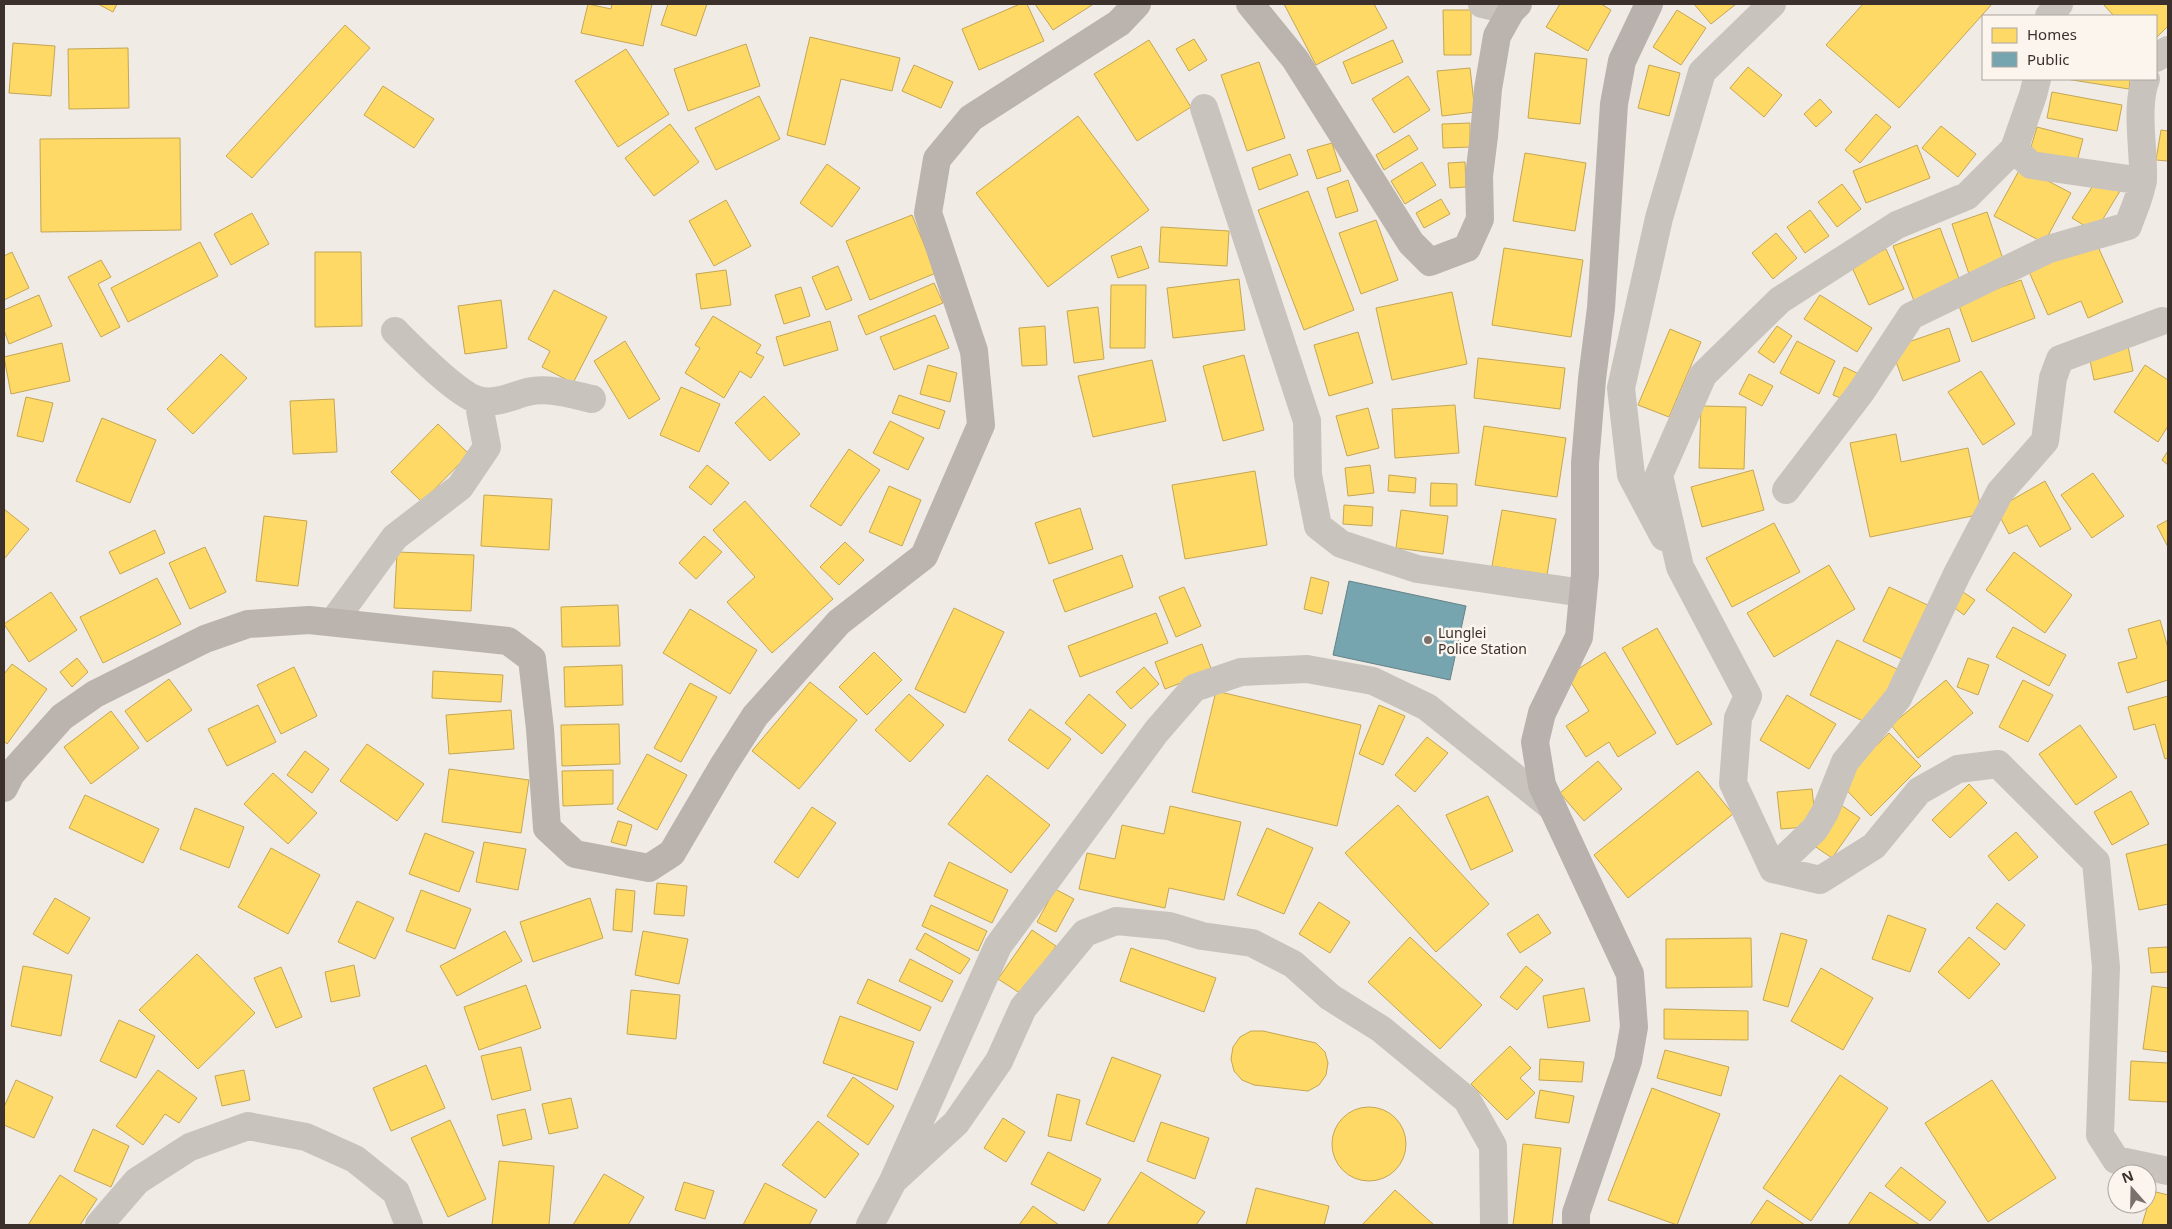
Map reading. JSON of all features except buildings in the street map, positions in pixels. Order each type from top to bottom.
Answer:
[{"type":"main road","points":[[4,788],[11,774],[62,717],[95,694],[124,678],[205,639],[248,624],[310,620],[332,622],[508,641],[532,659],[540,729],[547,828],[575,854],[601,860],[649,868],[672,853],[755,716],[839,622],[924,556],[981,425],[974,351],[928,213],[937,159],[971,118],[1118,23],[1137,4]]},
{"type":"main road","points":[[1250,4],[1295,59],[1410,243],[1430,262],[1467,248],[1480,218],[1479,176],[1488,88],[1497,36],[1515,7]]},
{"type":"main road","points":[[1576,1225],[1576,1213],[1628,1061],[1634,1026],[1630,974],[1542,785],[1535,742],[1542,713],[1580,637],[1583,593],[1585,463],[1592,379],[1601,308],[1614,104],[1622,61],[1649,4]]},
{"type":"street","points":[[1482,4],[1515,7]]},
{"type":"street","points":[[1772,4],[1702,72],[1659,218],[1621,388],[1631,475],[1748,696],[1738,718],[1733,783],[1773,869]]},
{"type":"street","points":[[2050,15],[2059,4]]},
{"type":"street","points":[[2157,57],[2168,50]]},
{"type":"street","points":[[1680,567],[1659,475],[1703,375],[1780,300],[1897,226],[1967,196],[2014,149],[2033,95],[2036,80]]},
{"type":"street","points":[[1786,490],[1861,392],[1911,316],[2049,248],[2128,226],[2143,181],[2141,115],[2146,80]]},
{"type":"street","points":[[1204,108],[1307,421],[1308,476],[1318,526],[1341,544],[1417,569],[1583,593]]},
{"type":"street","points":[[2014,149],[2031,165],[2143,181]]},
{"type":"street","points":[[1773,869],[1816,829],[1825,812],[1845,762],[1898,698],[1957,574],[2000,492],[2045,441],[2052,378],[2060,359],[2166,322]]},
{"type":"street","points":[[395,331],[452,384],[478,400],[506,400],[527,392],[555,390],[592,399]]},
{"type":"street","points":[[332,622],[395,537],[460,486],[486,447],[478,400]]},
{"type":"street","points":[[870,1225],[893,1181],[998,946],[1156,732],[1194,688],[1241,672],[1307,669],[1373,681],[1426,707],[1553,808]]},
{"type":"street","points":[[1773,869],[1820,880],[1874,846],[1919,791],[1958,769],[1998,764],[2096,862],[2106,967],[2100,1135],[2116,1160],[2168,1171]]},
{"type":"street","points":[[893,1181],[956,1123],[1000,1061],[1023,1008],[1085,933],[1116,921],[1169,926],[1202,936],[1252,943],[1293,964],[1330,997],[1381,1030],[1467,1100],[1493,1146],[1494,1225]]},
{"type":"street","points":[[99,1225],[137,1181],[190,1147],[248,1126],[306,1136],[355,1159],[396,1192],[409,1225]]},
{"type":"place","name":"Lunglei Police Station","points":[[1428,640]]}]
